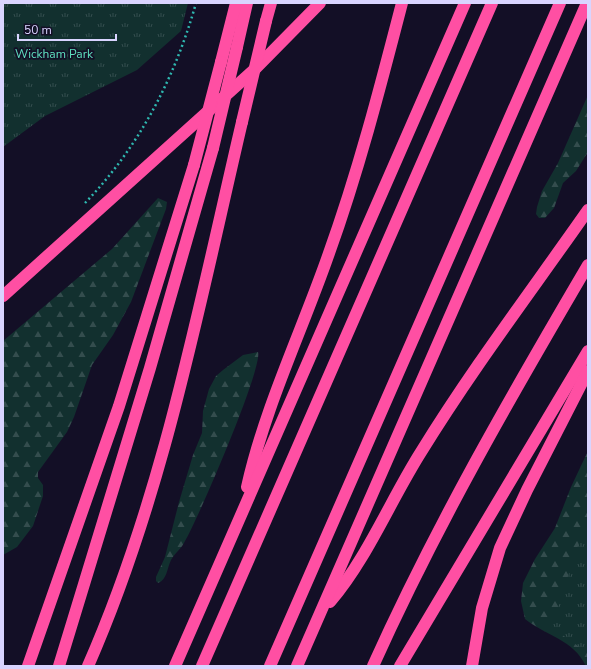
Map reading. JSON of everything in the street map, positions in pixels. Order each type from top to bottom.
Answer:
[{"type":"highway","points":[[28,666],[121,399],[194,165],[236,3]]},
{"type":"highway","points":[[59,666],[150,368],[213,148],[247,3]]},
{"type":"highway","points":[[88,666],[126,569],[165,445],[271,3]]},
{"type":"highway","points":[[3,296],[255,68],[320,3]]},
{"type":"highway","points":[[244,509],[252,467],[262,429],[307,313],[349,194],[364,146],[402,3]]},
{"type":"highway","points":[[175,666],[465,3]]},
{"type":"highway","points":[[202,666],[492,3]]},
{"type":"highway","points":[[270,666],[560,3]]},
{"type":"highway","points":[[297,666],[587,3]]},
{"type":"highway","points":[[321,611],[342,586],[359,562],[405,478],[439,423],[588,210]]},
{"type":"highway","points":[[373,666],[420,566],[456,495],[588,265]]},
{"type":"highway","points":[[400,666],[588,351]]},
{"type":"highway","points":[[472,666],[482,608],[500,548],[536,471],[588,371]]},
{"type":"path","points":[[81,208],[122,159],[144,128],[176,62],[196,3]]},
{"type":"green space","name":"Wickham Park","points":[[3,3],[188,3],[181,31],[137,70],[45,116],[3,147]]},
{"type":"green space","points":[[588,95],[588,152],[576,171],[563,183],[554,208],[545,218],[539,218],[536,214],[542,191],[558,163]]},
{"type":"green space","points":[[158,198],[167,202],[166,209],[131,302],[113,335],[92,365],[74,417],[67,432],[38,472],[38,478],[43,485],[43,496],[33,526],[17,547],[3,555],[3,341],[112,249]]},
{"type":"green space","points":[[258,352],[257,364],[251,385],[215,476],[184,544],[171,560],[163,579],[158,583],[156,581],[156,577],[165,557],[193,455],[202,433],[203,411],[209,389],[216,376],[223,370],[243,355]]},
{"type":"green space","points":[[588,451],[588,666],[586,666],[581,657],[567,644],[525,619],[521,601],[523,583],[535,559],[555,528],[571,487]]},
{"type":"green space","points":[[588,525],[588,653],[551,627],[581,537]]}]
